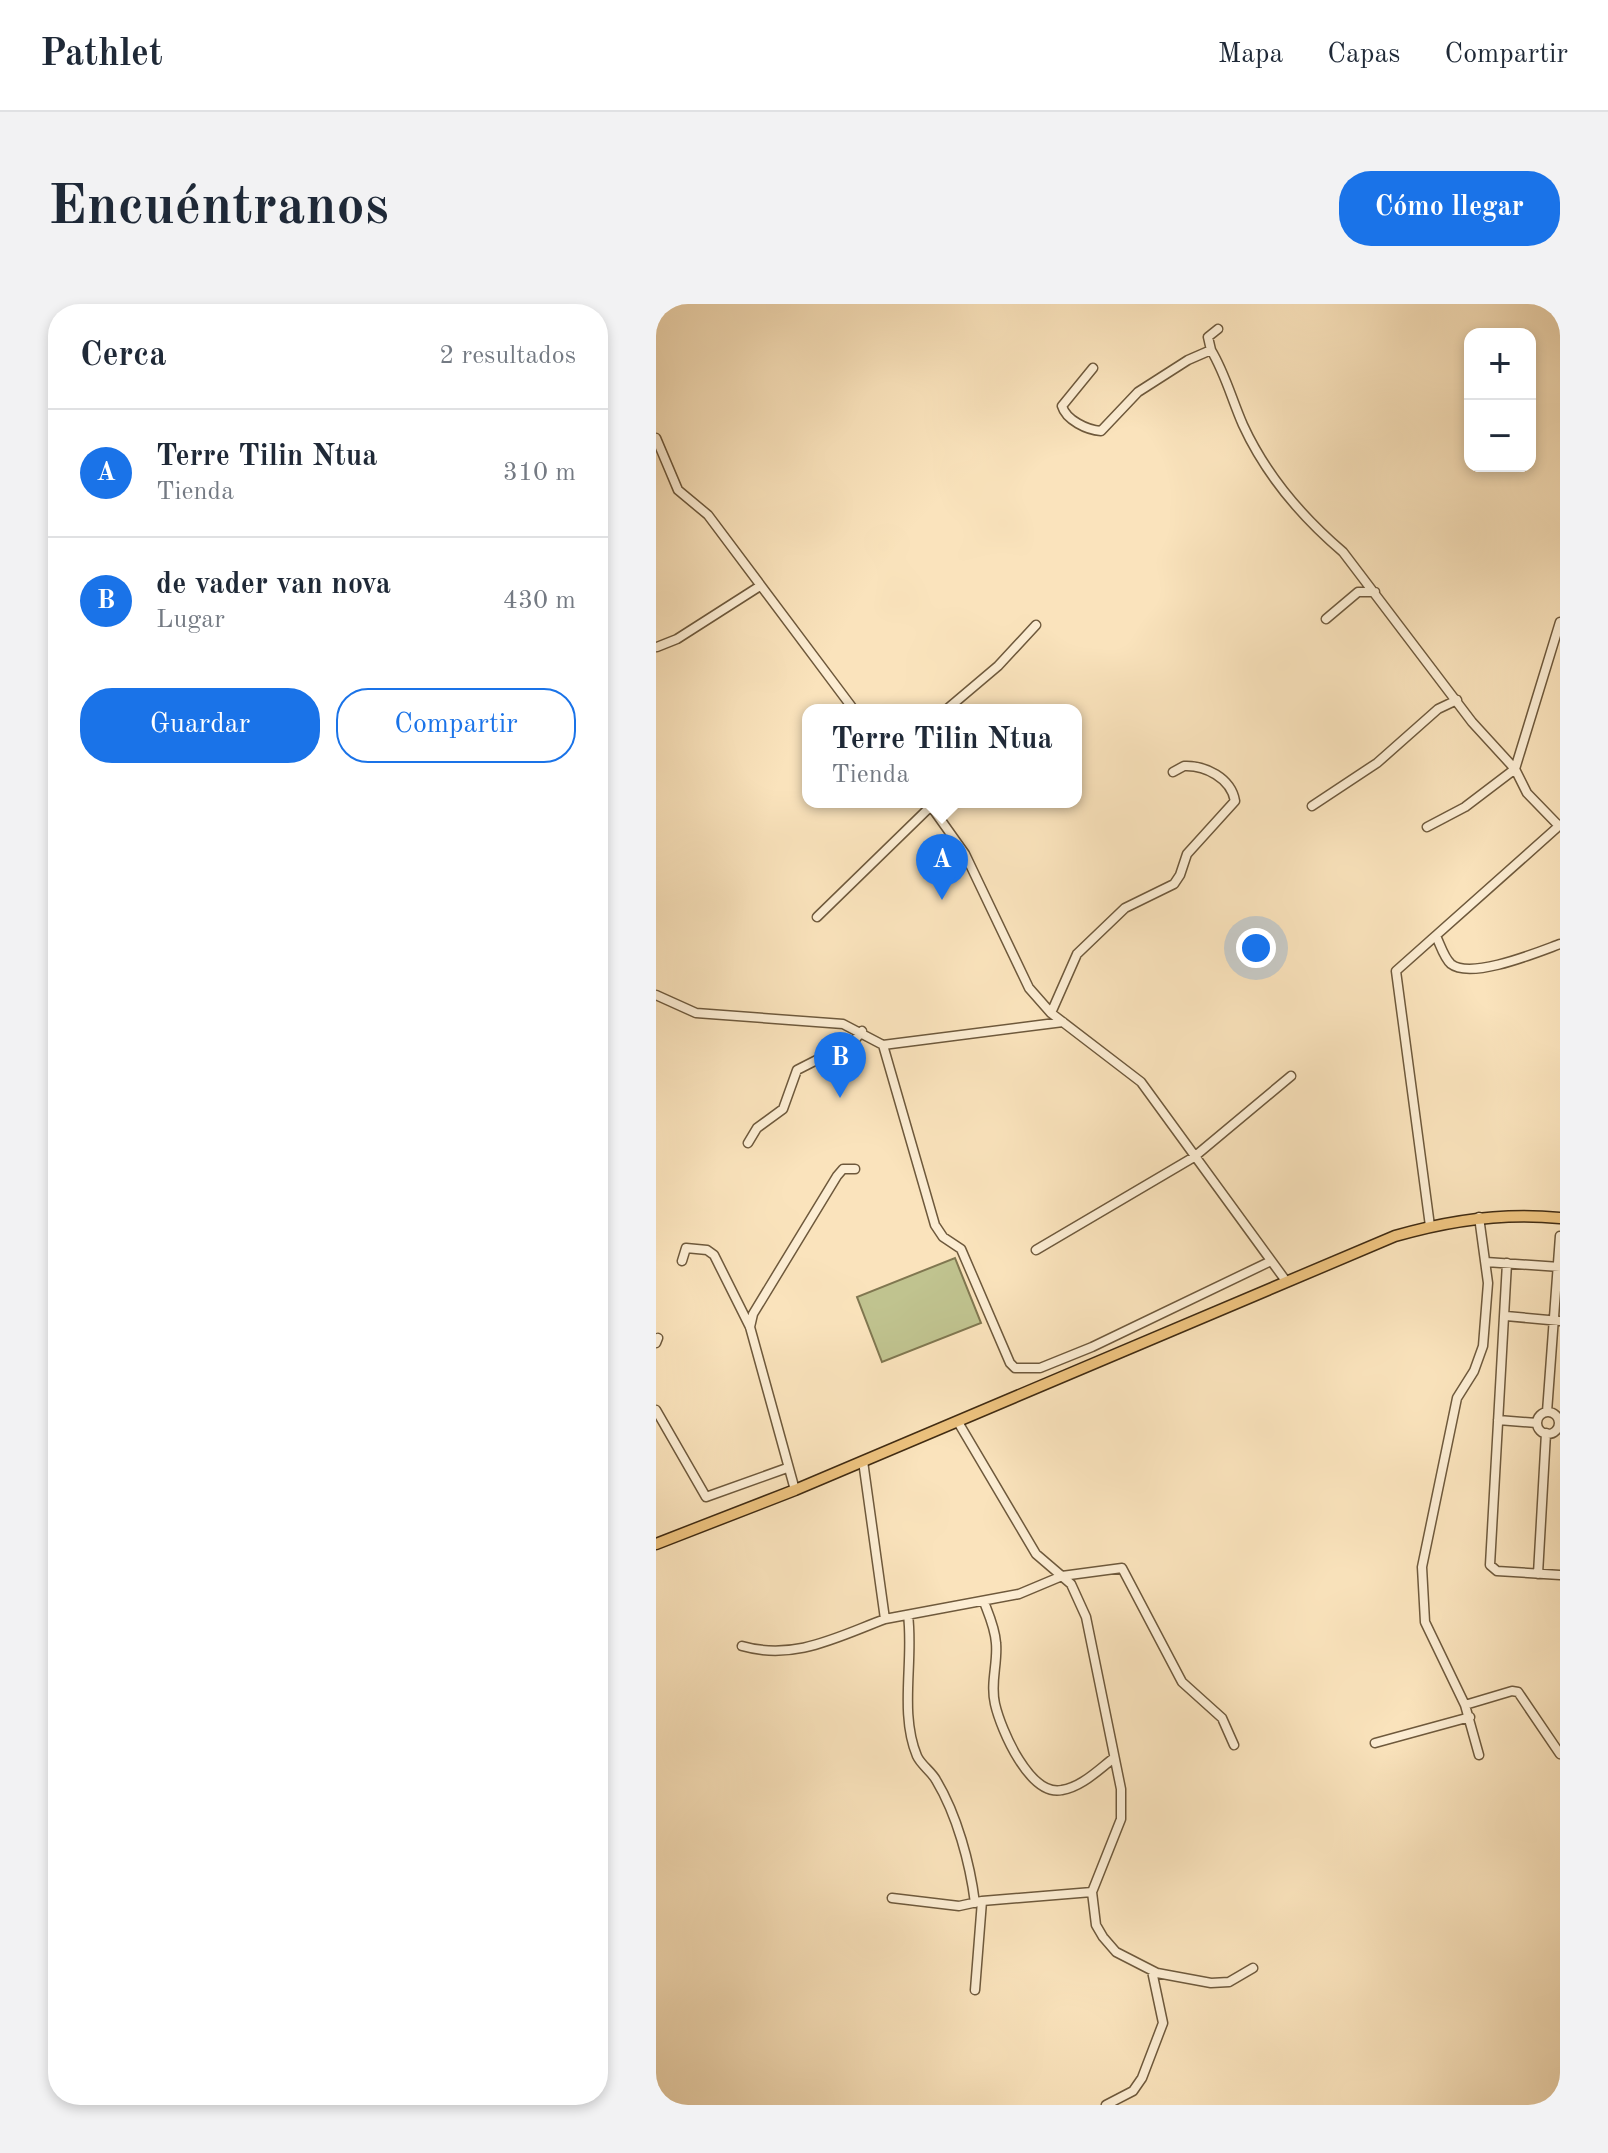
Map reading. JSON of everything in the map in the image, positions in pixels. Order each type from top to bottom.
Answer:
[{"type":"main road","points":[[656,1544],[795,1490],[1395,1236],[1479,1217],[1525,1214],[1560,1218]]},
{"type":"street","points":[[1218,329],[1208,337],[1211,350],[1244,426],[1271,476],[1316,530],[1343,552],[1457,700],[1515,769],[1527,793],[1560,826],[1396,971],[1430,1226]]},
{"type":"street","points":[[1093,368],[1062,406],[1063,412],[1076,421],[1101,431],[1138,392],[1188,360],[1211,350]]},
{"type":"street","points":[[656,438],[678,490],[708,515],[849,704]]},
{"type":"street","points":[[657,647],[677,639],[760,586]]},
{"type":"street","points":[[1326,619],[1358,592],[1376,593]]},
{"type":"street","points":[[1427,827],[1465,807],[1515,769],[1560,622]]},
{"type":"street","points":[[953,704],[998,666],[1036,625]]},
{"type":"street","points":[[1312,806],[1377,763],[1438,709],[1457,700]]},
{"type":"street","points":[[1051,1013],[1077,954],[1125,908],[1174,884],[1187,854],[1235,801],[1228,785],[1206,770],[1184,766],[1173,772]]},
{"type":"street","points":[[817,917],[925,808]]},
{"type":"street","points":[[932,808],[965,854],[1029,988],[1051,1013],[1141,1082],[1286,1281]]},
{"type":"street","points":[[1436,936],[1449,963],[1471,968],[1507,962],[1560,944]]},
{"type":"street","points":[[656,995],[696,1013],[826,1021],[862,1031],[883,1045],[935,1225],[943,1237],[961,1249],[1010,1363],[1015,1368],[1040,1368],[1092,1347],[1271,1261]]},
{"type":"street","points":[[883,1045],[1063,1022]]},
{"type":"street","points":[[748,1143],[757,1128],[783,1109],[797,1070],[854,1041],[862,1031]]},
{"type":"street","points":[[1036,1250],[1144,1183],[1194,1157],[1291,1076]]},
{"type":"street","points":[[750,1327],[753,1314],[837,1176],[843,1169],[855,1169]]},
{"type":"street","points":[[1479,1217],[1486,1262],[1487,1317],[1483,1346],[1474,1371],[1457,1398],[1422,1567],[1425,1622],[1470,1717],[1479,1755]]},
{"type":"street","points":[[1547,1412],[1557,1321],[1560,1236]]},
{"type":"street","points":[[682,1261],[686,1248],[707,1250],[714,1255],[750,1327],[795,1490]]},
{"type":"street","points":[[1486,1262],[1558,1266]]},
{"type":"street","points":[[1507,1263],[1490,1565],[1497,1571],[1560,1575]]},
{"type":"street","points":[[1506,1316],[1557,1321]]},
{"type":"street","points":[[656,1410],[706,1497],[787,1468]]},
{"type":"street","points":[[1537,1423],[1539,1417],[1547,1412],[1554,1413],[1559,1422],[1555,1431],[1546,1433]]},
{"type":"street","points":[[1498,1420],[1537,1423],[1546,1433],[1538,1574]]},
{"type":"street","points":[[958,1422],[1036,1554],[1077,1593],[1086,1617],[1121,1789],[1121,1819],[1092,1892],[1096,1925],[1116,1952],[1152,1971],[1211,1983],[1229,1982],[1253,1968]]},
{"type":"street","points":[[863,1461],[885,1619]]},
{"type":"street","points":[[742,1646],[784,1653],[850,1634],[885,1619],[1019,1594],[1062,1576],[1112,1567],[1127,1573],[1162,1649],[1182,1682],[1222,1718],[1234,1745]]},
{"type":"street","points":[[984,1602],[996,1644],[992,1678],[995,1705],[1025,1772],[1045,1788],[1061,1791],[1084,1781],[1114,1758]]},
{"type":"street","points":[[908,1615],[912,1647],[909,1709],[917,1755],[935,1778],[948,1806],[978,1902],[975,1990]]},
{"type":"street","points":[[1465,1705],[1512,1691],[1518,1692],[1560,1754]]},
{"type":"street","points":[[1375,1743],[1470,1717]]},
{"type":"street","points":[[892,1898],[938,1906],[1092,1892]]},
{"type":"street","points":[[1106,2105],[1133,2091],[1142,2078],[1163,2023],[1152,1971]]},
{"type":"green space","points":[[955,1258],[981,1323],[882,1362],[857,1297]]},
{"type":"place","name":"Terre Tilin Ntua","points":[[942,900]]},
{"type":"place","name":"de vader van nova","points":[[840,1098]]}]
